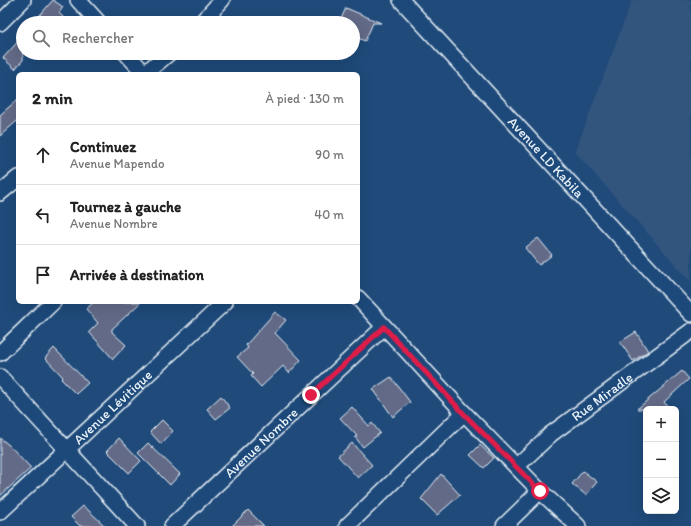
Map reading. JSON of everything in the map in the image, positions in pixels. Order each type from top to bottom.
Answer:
[{"type":"street","points":[[0,23],[24,0]]},
{"type":"street","points":[[78,0],[93,16]]},
{"type":"street","points":[[208,16],[222,0]]},
{"type":"street","name":"Avenue LD Kabila","points":[[406,2],[691,314]]},
{"type":"street","points":[[132,60],[142,72]]},
{"type":"street","points":[[146,72],[161,60]]},
{"type":"street","points":[[0,193],[16,180]]},
{"type":"street","points":[[360,300],[464,414],[540,491],[578,526]]},
{"type":"street","points":[[0,353],[51,304]]},
{"type":"street","name":"Avenue Lévitique","points":[[0,512],[224,304]]},
{"type":"street","name":"Avenue Nombre","points":[[172,526],[384,327]]},
{"type":"street","name":"Rue Miradle","points":[[517,466],[551,434],[691,331]]},
{"type":"street","points":[[0,377],[66,451],[137,526]]},
{"type":"street","points":[[347,526],[464,414]]},
{"type":"street","points":[[504,526],[540,491]]},
{"type":"shaded area","points":[[632,0],[691,0],[691,282],[575,152]]},
{"type":"building","points":[[53,0],[63,7],[59,13],[62,16],[39,16]]},
{"type":"building","points":[[346,8],[381,23],[373,23],[365,41],[360,39],[360,16],[342,16]]},
{"type":"building","points":[[16,44],[16,60],[23,60],[15,69],[3,58]]},
{"type":"building","points":[[16,101],[16,122],[0,136],[0,115]]},
{"type":"building","points":[[538,238],[552,255],[539,265],[525,248]]},
{"type":"building","points":[[92,304],[139,304],[112,329],[112,332],[126,345],[113,359],[89,332],[98,323],[86,309]]},
{"type":"building","points":[[275,312],[286,320],[275,333],[301,360],[289,373],[283,366],[261,387],[251,376],[253,374],[237,357],[248,348],[246,345]]},
{"type":"building","points":[[636,332],[648,351],[633,361],[620,342]]},
{"type":"building","points":[[54,348],[88,383],[76,394],[61,379],[63,377],[45,358]]},
{"type":"building","points":[[682,371],[689,379],[664,402],[667,406],[643,406],[643,409],[637,409]]},
{"type":"building","points":[[391,377],[410,402],[393,417],[373,389]]},
{"type":"building","points":[[221,396],[230,408],[216,419],[207,409]]},
{"type":"building","points":[[352,407],[369,426],[372,423],[380,433],[363,447],[355,437],[357,436],[340,418]]},
{"type":"building","points":[[162,420],[173,431],[161,444],[150,432]]},
{"type":"building","points":[[0,438],[10,446],[31,468],[0,496]]},
{"type":"building","points":[[119,438],[141,461],[129,473],[107,451]]},
{"type":"building","points":[[148,443],[180,474],[170,485],[138,453]]},
{"type":"building","points":[[352,443],[372,465],[358,478],[338,456]]},
{"type":"building","points":[[480,445],[494,458],[484,468],[470,455]]},
{"type":"building","points":[[583,471],[597,482],[586,495],[572,484]]},
{"type":"building","points":[[441,474],[460,495],[437,515],[421,499]]},
{"type":"building","points":[[83,506],[105,526],[80,526],[71,517]]},
{"type":"building","points":[[248,510],[264,526],[232,526]]},
{"type":"route","points":[[311,395],[384,327],[464,414],[540,491]]}]
